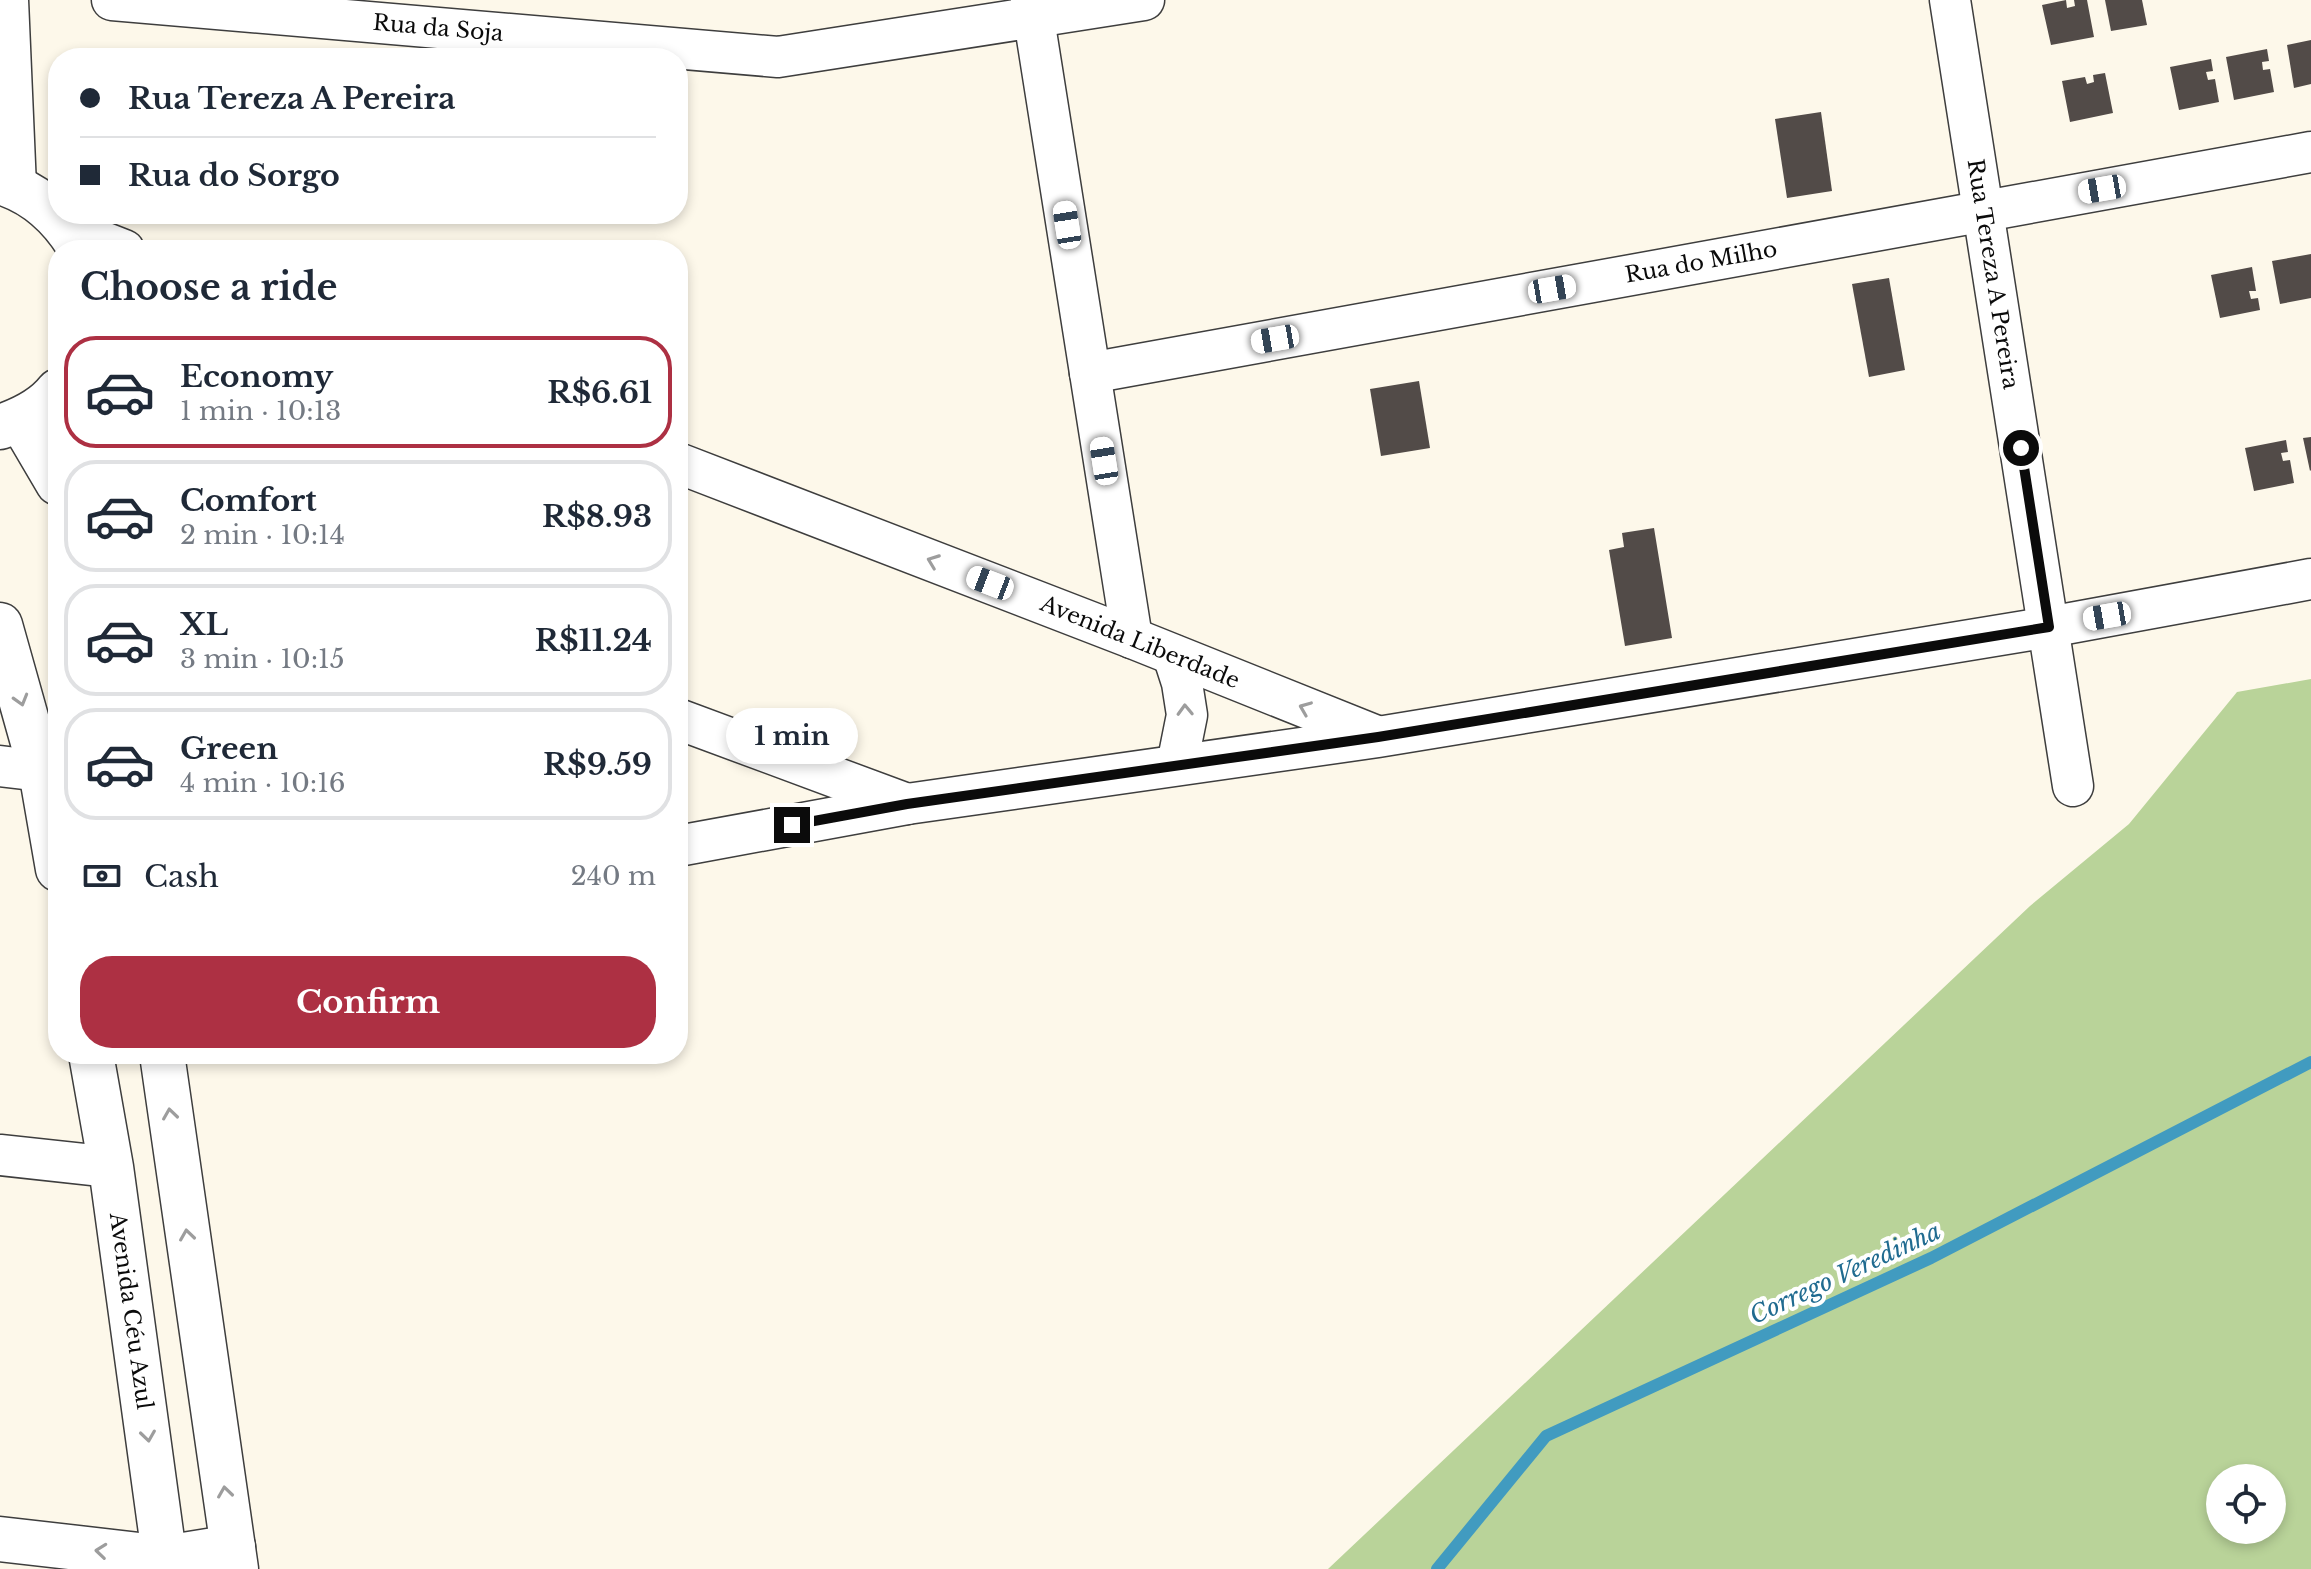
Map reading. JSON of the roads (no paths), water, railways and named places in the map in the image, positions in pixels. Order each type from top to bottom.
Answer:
[{"type":"street","points":[[8,0],[8,184],[48,208]]},
{"type":"street","name":"Rua da Soja","points":[[112,0],[673,48]]},
{"type":"street","name":"Rua da Soja","points":[[688,49],[778,57],[1032,9],[1144,0]]},
{"type":"street","name":"Rua Tereza A Pereira","points":[[1950,0],[2073,786]]},
{"type":"street","points":[[1032,9],[1132,638]]},
{"type":"street","name":"Rua do Milho","points":[[1090,373],[2311,152]]},
{"type":"street","points":[[38,409],[48,446]]},
{"type":"street","name":"Avenida Liberdade","points":[[688,467],[1132,638],[1378,737]]},
{"type":"street","points":[[688,844],[907,804],[1378,737],[2049,627],[2311,579]]},
{"type":"street","points":[[0,625],[20,768],[48,842]]},
{"type":"street","points":[[1173,655],[1182,683],[1187,715],[1177,765]]},
{"type":"street","points":[[688,723],[907,804]]},
{"type":"street","name":"Avenida Céu Azul","points":[[93,1064],[111,1167],[166,1564]]},
{"type":"street","points":[[0,1539],[166,1564],[235,1558],[163,1064]]},
{"type":"street","points":[[0,1155],[111,1167]]},
{"type":"waterway","name":"Corrego Veredinha","points":[[1437,1569],[1546,1436],[1931,1258],[2311,1062]]}]
